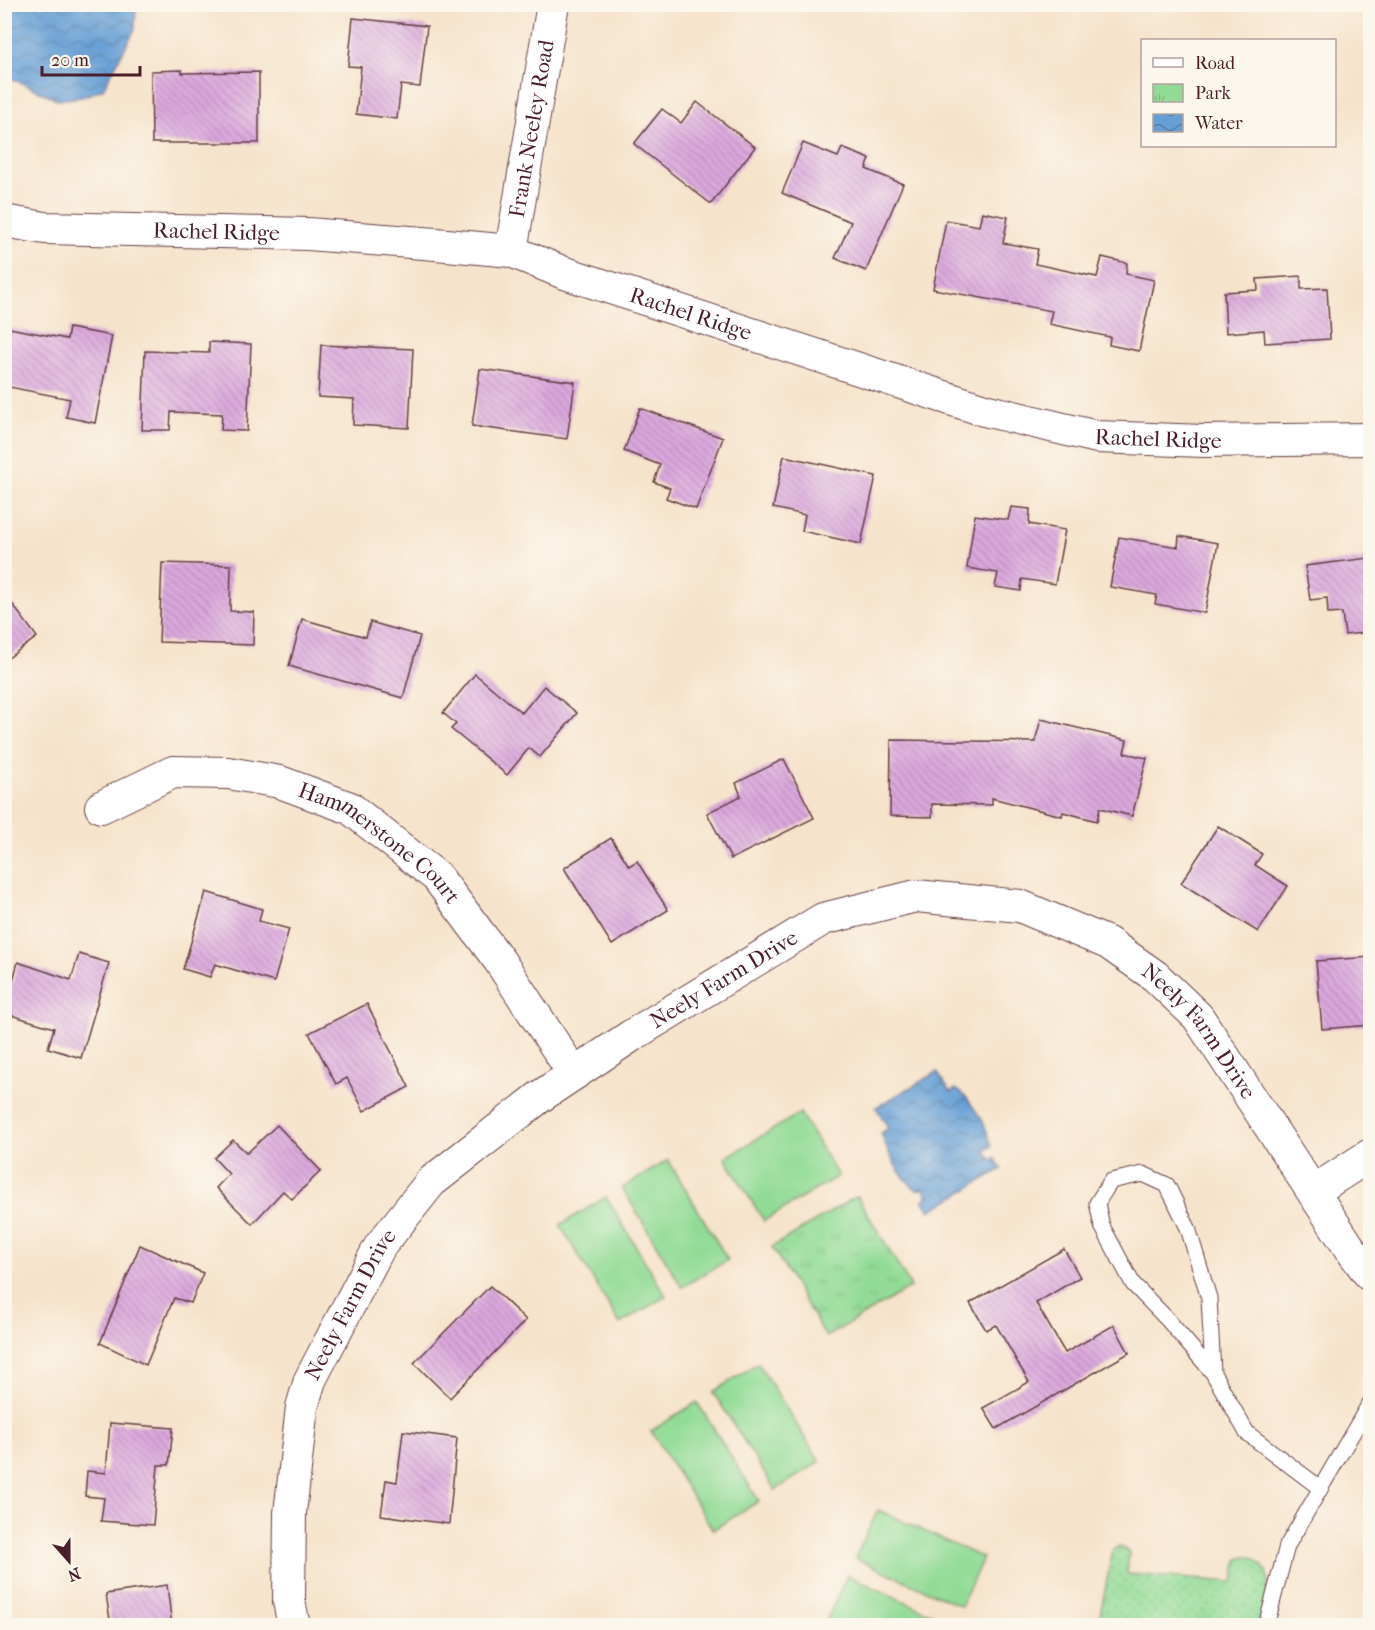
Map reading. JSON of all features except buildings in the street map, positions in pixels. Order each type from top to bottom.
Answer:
[{"type":"street","name":"Frank Neeley Road","points":[[511,251],[553,4]]},
{"type":"street","name":"Rachel Ridge","points":[[4,221],[45,228],[308,234],[511,251],[562,272],[984,410],[1097,437],[1204,441],[1371,438]]},
{"type":"street","name":"Hammerstone Court","points":[[100,807],[173,772],[228,773],[280,782],[350,808],[437,877],[499,960],[574,1074]]},
{"type":"street","name":"Neely Farm Drive","points":[[294,1626],[289,1601],[290,1514],[302,1407],[310,1380],[380,1246],[431,1182],[541,1096],[823,919],[916,896],[1020,906],[1108,944],[1155,976],[1198,1017],[1349,1247],[1371,1275]]},
{"type":"street","points":[[1314,1191],[1371,1155]]},
{"type":"lane","points":[[1213,1373],[1209,1298],[1188,1228],[1167,1185],[1143,1174],[1111,1181],[1097,1203],[1102,1226],[1133,1284],[1167,1319],[1213,1373],[1247,1434],[1320,1488]]},
{"type":"lane","points":[[1266,1626],[1287,1546],[1371,1403]]},
{"type":"green space","points":[[800,1113],[838,1176],[764,1221],[725,1158]]},
{"type":"green space","points":[[668,1160],[728,1260],[682,1287],[622,1188]]},
{"type":"green space","points":[[857,1196],[911,1287],[826,1337],[772,1247]]},
{"type":"green space","points":[[606,1197],[666,1296],[620,1324],[560,1225]]},
{"type":"green space","points":[[758,1363],[820,1462],[775,1490],[713,1392]]},
{"type":"green space","points":[[697,1402],[759,1501],[713,1530],[651,1431]]},
{"type":"green space","points":[[878,1510],[983,1558],[961,1606],[855,1558]]},
{"type":"green space","points":[[1119,1546],[1129,1552],[1127,1574],[1233,1582],[1238,1560],[1247,1557],[1254,1558],[1264,1568],[1268,1584],[1258,1625],[1098,1625],[1113,1550]]},
{"type":"green space","points":[[847,1575],[952,1623],[951,1625],[825,1624]]},
{"type":"water","points":[[5,4],[136,5],[135,29],[103,89],[82,97],[58,100],[5,75]]},
{"type":"water","points":[[937,1072],[950,1092],[956,1089],[967,1098],[983,1121],[992,1146],[985,1151],[991,1160],[995,1158],[1002,1169],[930,1211],[923,1200],[928,1197],[923,1188],[917,1190],[910,1184],[891,1157],[881,1133],[888,1128],[876,1107]]}]
